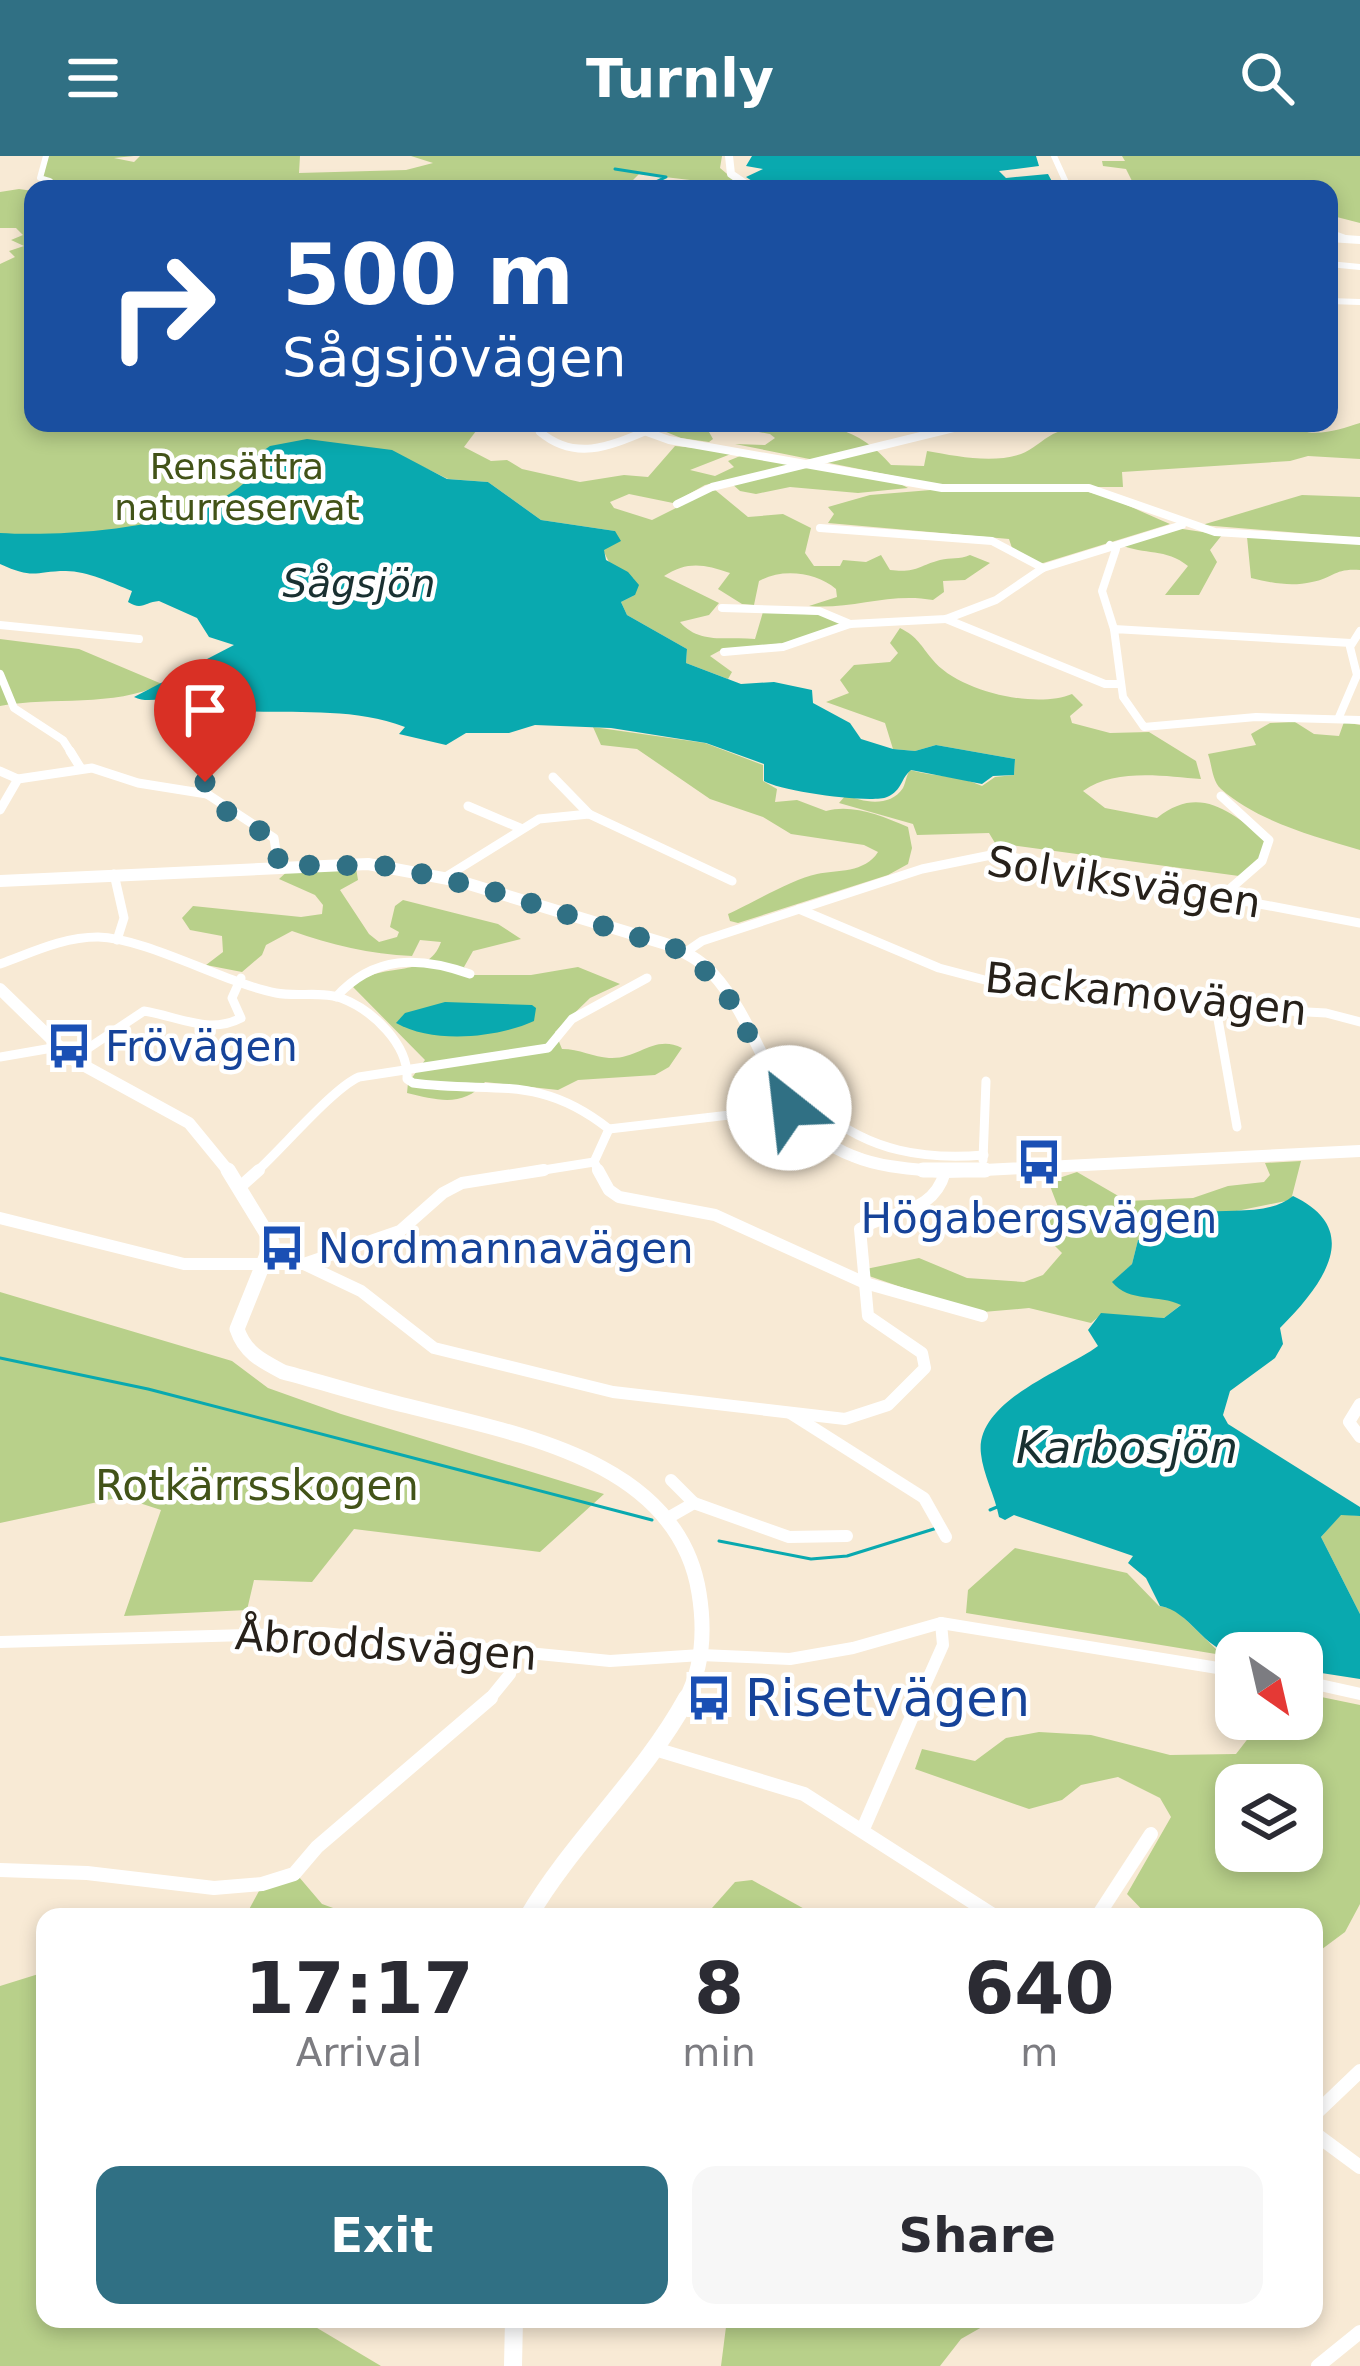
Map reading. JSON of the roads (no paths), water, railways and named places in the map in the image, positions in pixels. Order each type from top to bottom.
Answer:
[{"type":"street","points":[[541,432],[555,445],[588,454],[636,432]]},
{"type":"street","points":[[663,432],[942,488],[1089,488],[1185,524],[1244,535],[1360,541]]},
{"type":"street","points":[[677,504],[707,488],[938,432]]},
{"type":"street","points":[[724,652],[783,647],[850,623],[946,619],[996,600],[1043,568],[1185,524]]},
{"type":"street","points":[[820,528],[992,541],[1043,568]]},
{"type":"street","points":[[1110,544],[1116,549],[1102,583],[1103,598],[1114,629],[1119,684],[1137,724],[1153,728],[1256,717],[1360,720]]},
{"type":"street","points":[[722,608],[819,611],[850,623]]},
{"type":"street","points":[[946,619],[1105,684],[1119,684]]},
{"type":"street","points":[[0,625],[139,639]]},
{"type":"street","points":[[1114,629],[1356,638],[1357,675],[1339,717]]},
{"type":"street","points":[[0,674],[14,708],[62,740],[80,767]]},
{"type":"street","points":[[207,794],[204,775],[239,730]]},
{"type":"street","points":[[0,771],[18,779],[80,767],[207,794],[274,838],[278,865]]},
{"type":"street","points":[[553,777],[589,814],[732,881]]},
{"type":"street","points":[[0,810],[18,779]]},
{"type":"street","points":[[1221,796],[1262,828],[1269,840],[1262,861],[1222,895]]},
{"type":"street","points":[[468,806],[520,828]]},
{"type":"street","points":[[444,878],[539,819],[589,814]]},
{"type":"street","name":"Solviksvägen","points":[[686,952],[702,941],[954,860],[996,854],[1360,923]]},
{"type":"street","points":[[0,881],[368,864],[444,878],[686,952],[724,990],[789,1108],[810,1133],[846,1155],[896,1169],[945,1172],[983,1162]]},
{"type":"street","points":[[114,874],[124,918],[118,940]]},
{"type":"street","name":"Backamovägen","points":[[799,909],[939,968],[1000,984],[1216,1008],[1326,1013],[1360,1022]]},
{"type":"street","points":[[0,964],[69,938],[118,940],[276,993],[336,997],[353,1004],[388,1032],[408,1058],[407,1079],[418,1084],[533,1088],[566,1097],[609,1130],[789,1108]]},
{"type":"street","points":[[336,997],[350,978],[378,962],[423,962],[470,974]]},
{"type":"street","points":[[72,1059],[144,1011],[213,1027],[237,1023],[241,1018],[232,998],[241,978]]},
{"type":"street","points":[[241,1186],[305,1128],[344,1084],[407,1069],[548,1048],[572,1018],[647,978]]},
{"type":"street","points":[[0,989],[72,1059],[189,1123],[241,1186],[270,1232],[267,1261],[236,1315],[244,1346],[266,1365],[566,1448],[625,1478],[666,1519],[698,1575],[700,1655],[687,1701],[534,1908]]},
{"type":"street","points":[[1216,1008],[1237,1127]]},
{"type":"street","points":[[0,1057],[58,1047]]},
{"type":"street","points":[[983,1162],[986,1081]]},
{"type":"street","points":[[823,1112],[850,1134],[891,1148],[983,1162],[1360,1151]]},
{"type":"street","points":[[595,1162],[609,1130]]},
{"type":"street","points":[[304,1264],[400,1231],[443,1193],[462,1183],[595,1162]]},
{"type":"street","points":[[595,1162],[609,1190],[619,1197],[715,1215],[865,1283],[982,1316]]},
{"type":"street","points":[[0,1218],[184,1264],[304,1264],[361,1291],[434,1348],[613,1392],[859,1418],[888,1405],[926,1368],[922,1352],[875,1325],[868,1316],[860,1229],[886,1214],[928,1205],[939,1193],[945,1172]]},
{"type":"street","points":[[1360,1404],[1349,1422],[1360,1437]]},
{"type":"street","points":[[787,1411],[924,1498],[946,1538]]},
{"type":"street","points":[[671,1480],[694,1503],[774,1532],[816,1540],[848,1536]]},
{"type":"street","points":[[666,1519],[694,1503]]},
{"type":"street","points":[[863,1829],[943,1645],[941,1623],[1215,1668]]},
{"type":"street","name":"Åbroddsvägen","points":[[0,1642],[323,1633],[610,1660],[700,1655],[760,1660],[821,1656],[941,1623]]},
{"type":"street","points":[[0,1870],[87,1873],[214,1888],[295,1874],[317,1847],[495,1695],[510,1675],[515,1654]]},
{"type":"street","points":[[1323,1686],[1360,1694]]},
{"type":"street","points":[[655,1750],[785,1785],[863,1829],[982,1908]]},
{"type":"street","points":[[1103,1908],[1151,1834]]},
{"type":"street","points":[[1323,2106],[1360,2071]]},
{"type":"street","points":[[1323,2140],[1360,2167]]},
{"type":"street","points":[[513,2366],[514,2328]]},
{"type":"street","points":[[1318,2366],[1360,2332]]},
{"type":"water","points":[[752,156],[1036,156],[1039,166],[999,171],[1006,178],[1048,174],[1051,180],[750,180],[746,177],[763,169],[746,166]]},
{"type":"water","name":"Sågsjön","points":[[307,439],[392,450],[447,479],[488,482],[541,520],[615,531],[621,541],[604,550],[606,560],[628,572],[639,585],[635,595],[621,602],[627,615],[687,649],[686,663],[741,684],[774,682],[812,690],[813,703],[850,723],[861,739],[893,749],[915,751],[936,745],[1015,759],[1014,775],[993,776],[982,784],[911,770],[887,797],[845,798],[773,785],[764,781],[764,764],[706,743],[611,728],[535,725],[509,733],[466,733],[446,745],[399,734],[405,727],[365,716],[143,700],[134,697],[234,645],[209,637],[197,618],[159,601],[133,605],[128,602],[132,591],[99,578],[74,572],[28,573],[0,564],[0,533],[100,530],[175,517],[237,489],[256,469],[253,458],[270,446]]},
{"type":"water","points":[[445,1002],[536,1008],[534,1021],[484,1035],[428,1034],[396,1023],[405,1013]]},
{"type":"water","name":"Karbosjön","points":[[1293,1196],[1314,1209],[1332,1239],[1330,1255],[1313,1291],[1280,1328],[1283,1344],[1275,1358],[1230,1391],[1223,1415],[1228,1424],[1360,1507],[1360,1516],[1341,1515],[1321,1537],[1360,1614],[1360,1679],[1323,1673],[1323,1632],[1215,1632],[1215,1646],[1180,1615],[1160,1606],[1146,1578],[1128,1563],[1133,1556],[1014,1515],[1005,1520],[999,1517],[981,1454],[983,1435],[1007,1403],[1098,1346],[1088,1330],[1101,1313],[1164,1318],[1181,1305],[1127,1293],[1112,1282],[1132,1264],[1138,1240],[1191,1215],[1260,1209]]},
{"type":"waterway","points":[[615,169],[666,177],[660,180]]},
{"type":"waterway","points":[[0,1358],[148,1389],[652,1520]]},
{"type":"waterway","points":[[990,1510],[997,1507]]},
{"type":"waterway","points":[[719,1541],[811,1559],[847,1556],[937,1528]]},
{"type":"place","name":"Frövägen","points":[[69,1046]]},
{"type":"place","name":"Högabergsvägen","points":[[1039,1162]]},
{"type":"place","name":"Nordmannavägen","points":[[282,1248]]},
{"type":"place","name":"Risetvägen","points":[[709,1698]]},
{"type":"park label","name":"Rensättra naturreservat","points":[[237,486]]},
{"type":"park label","name":"Rotkärrsskogen","points":[[257,1485]]}]
